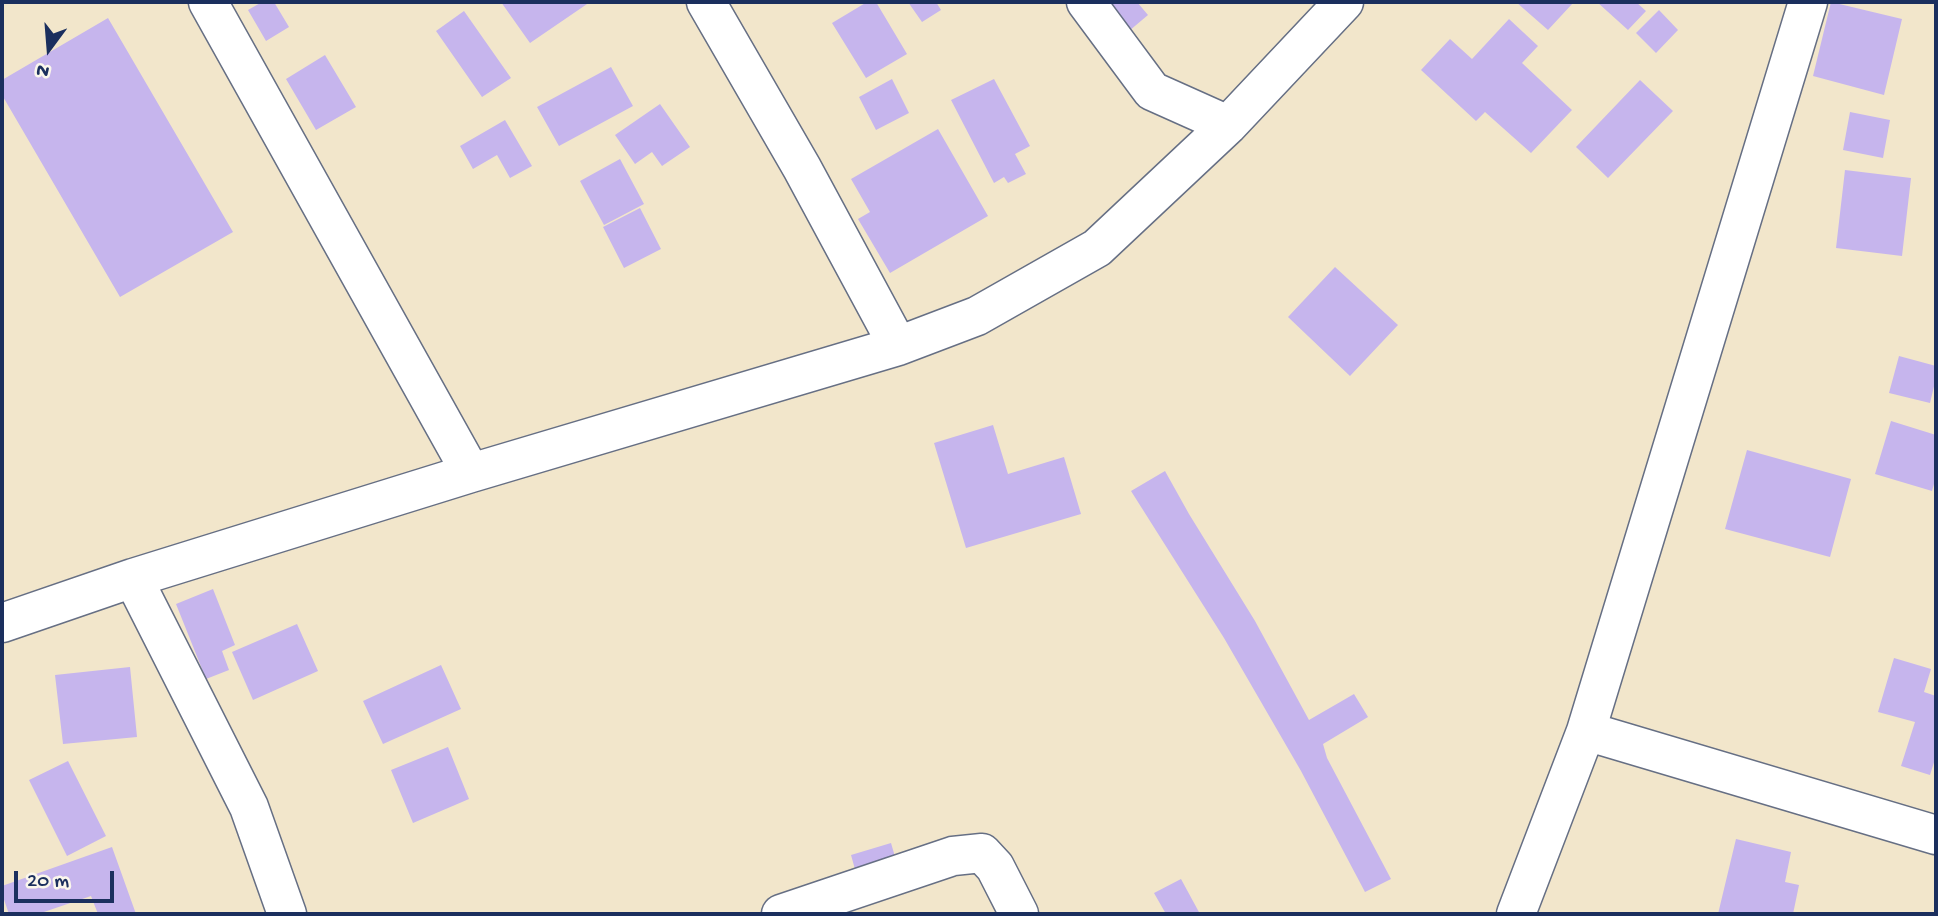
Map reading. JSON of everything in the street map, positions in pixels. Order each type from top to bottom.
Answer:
[{"type":"street","points":[[208,2],[471,473]]},
{"type":"street","points":[[706,2],[802,168],[898,346]]},
{"type":"street","points":[[1086,2],[1152,91],[1228,125]]},
{"type":"street","points":[[2,623],[133,578],[471,473],[898,346],[977,316],[1097,248],[1228,125],[1344,2]]},
{"type":"street","points":[[1516,914],[1586,731],[1808,2]]},
{"type":"street","points":[[133,578],[249,807],[287,914]]},
{"type":"street","points":[[1586,731],[1936,835]]},
{"type":"street","points":[[781,914],[953,856],[982,853],[995,867],[1020,914]]},
{"type":"building","points":[[262,2],[274,2],[289,27],[266,41],[248,10]]},
{"type":"building","points":[[501,2],[590,2],[530,43]]},
{"type":"building","points":[[867,2],[876,2],[907,54],[866,78],[832,23]]},
{"type":"building","points":[[908,2],[936,2],[941,10],[922,22]]},
{"type":"building","points":[[1104,2],[1137,2],[1148,15],[1129,31]]},
{"type":"building","points":[[1516,2],[1571,2],[1573,3],[1548,30]]},
{"type":"building","points":[[1597,2],[1636,2],[1646,11],[1628,30]]},
{"type":"building","points":[[1831,2],[1902,19],[1884,95],[1813,76]]},
{"type":"building","points":[[1659,10],[1678,30],[1656,53],[1636,33]]},
{"type":"building","points":[[464,11],[511,78],[482,97],[436,31]]},
{"type":"building","points":[[108,18],[233,232],[120,297],[2,95],[2,80]]},
{"type":"building","points":[[1509,19],[1538,46],[1522,63],[1572,110],[1531,153],[1485,112],[1476,121],[1421,70],[1450,39],[1472,59]]},
{"type":"building","points":[[325,55],[356,107],[316,130],[286,79]]},
{"type":"building","points":[[611,67],[633,106],[559,146],[537,107]]},
{"type":"building","points":[[892,79],[909,113],[876,130],[859,97]]},
{"type":"building","points":[[994,79],[1030,146],[1015,154],[1026,174],[1008,183],[1004,177],[994,183],[951,100]]},
{"type":"building","points":[[1640,80],[1673,111],[1608,178],[1576,147]]},
{"type":"building","points":[[660,104],[690,147],[662,166],[652,152],[635,164],[615,135]]},
{"type":"building","points":[[1850,112],[1890,120],[1883,158],[1843,150]]},
{"type":"building","points":[[505,120],[532,166],[510,178],[497,155],[473,169],[460,146]]},
{"type":"building","points":[[938,129],[988,216],[890,273],[858,219],[870,212],[851,179]]},
{"type":"building","points":[[620,159],[644,204],[604,225],[580,181]]},
{"type":"building","points":[[1845,170],[1911,178],[1902,256],[1836,248]]},
{"type":"building","points":[[640,208],[661,249],[624,268],[603,227]]},
{"type":"building","points":[[1335,267],[1398,325],[1350,376],[1288,317]]},
{"type":"building","points":[[1899,356],[1936,366],[1930,403],[1889,393]]},
{"type":"building","points":[[1891,421],[1936,435],[1936,477],[1932,491],[1875,474]]},
{"type":"building","points":[[993,425],[1008,474],[1064,457],[1081,514],[966,548],[934,443]]},
{"type":"building","points":[[1747,450],[1851,479],[1830,557],[1725,529]]},
{"type":"building","points":[[1165,471],[1255,621],[1309,720],[1354,694],[1368,717],[1323,744],[1327,758],[1391,879],[1365,892],[1301,771],[1224,638],[1131,491]]},
{"type":"building","points":[[213,589],[235,645],[222,651],[229,670],[206,679],[176,604]]},
{"type":"building","points":[[297,624],[318,671],[253,700],[232,652]]},
{"type":"building","points":[[1894,658],[1931,669],[1924,692],[1936,696],[1936,756],[1930,775],[1901,766],[1915,722],[1878,712]]},
{"type":"building","points":[[441,665],[461,709],[383,744],[363,701]]},
{"type":"building","points":[[130,667],[137,737],[63,744],[55,675]]},
{"type":"building","points":[[448,747],[469,799],[413,823],[391,770]]},
{"type":"building","points":[[68,761],[106,836],[67,856],[29,780]]},
{"type":"building","points":[[1736,839],[1791,852],[1785,882],[1799,885],[1793,914],[1718,914]]},
{"type":"building","points":[[891,843],[898,867],[858,880],[851,855]]},
{"type":"building","points":[[112,847],[136,914],[98,914],[91,896],[38,914],[9,914],[2,886]]},
{"type":"building","points":[[1181,879],[1200,914],[1166,914],[1154,893]]}]
